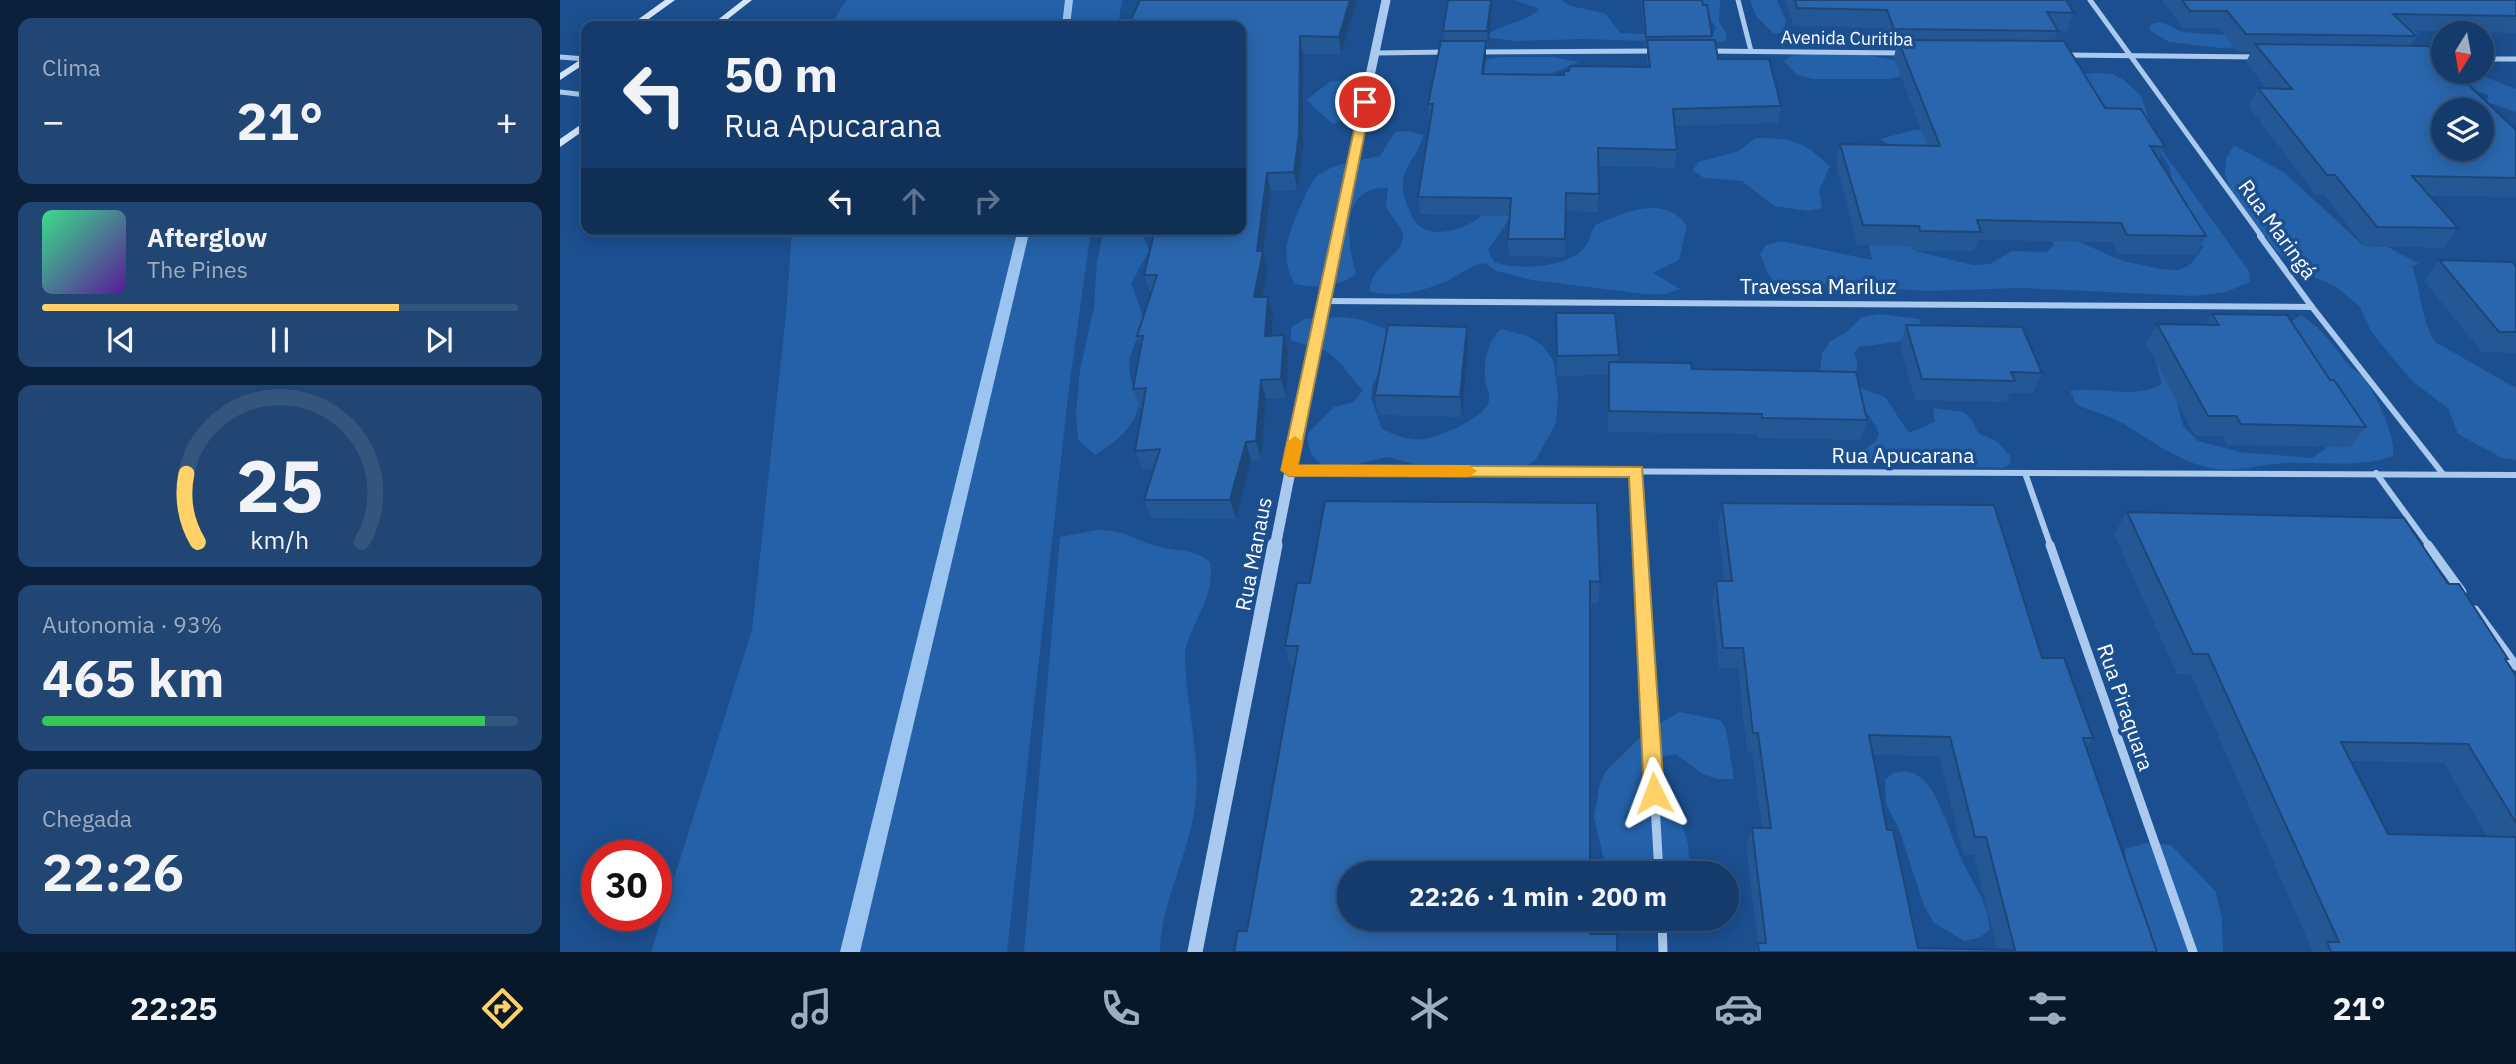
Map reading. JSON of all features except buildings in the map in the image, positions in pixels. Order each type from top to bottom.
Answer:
[{"type":"main road","points":[[640,21],[671,0]]},
{"type":"main road","points":[[721,21],[748,0]]},
{"type":"main road","points":[[560,77],[581,62]]},
{"type":"main road","points":[[560,144],[581,128]]},
{"type":"street","name":"Rua Manaus","points":[[1195,952],[1289,470],[1386,0]]},
{"type":"street","points":[[1738,0],[1751,51]]},
{"type":"street","name":"Rua Maringá","points":[[2090,0],[2312,307],[2443,474]]},
{"type":"street","points":[[1473,52],[1668,51]]},
{"type":"street","name":"Avenida Curitiba","points":[[1695,51],[1914,53]]},
{"type":"street","points":[[1376,52],[1459,52]]},
{"type":"street","points":[[2063,55],[2267,57]]},
{"type":"street","points":[[560,57],[581,59]]},
{"type":"street","points":[[2494,59],[2516,59]]},
{"type":"street","points":[[2508,59],[2516,66]]},
{"type":"street","points":[[560,92],[581,94]]},
{"type":"street","name":"Travessa Mariluz","points":[[1323,301],[2312,307]]},
{"type":"street","name":"Rua Apucarana","points":[[1289,470],[2516,475]]},
{"type":"street","points":[[1636,471],[1658,861]]},
{"type":"street","name":"Rua Piraquara","points":[[2025,473],[2193,952]]},
{"type":"street","points":[[2376,473],[2516,666]]},
{"type":"street","points":[[1662,931],[1663,952]]},
{"type":"shaded area","points":[[846,0],[1122,0],[1119,21],[833,21]]},
{"type":"shaded area","points":[[1514,0],[1561,0],[1571,6],[1606,14],[1620,33],[1703,36],[1714,33],[1716,27],[1702,9],[1703,0],[1720,0],[1719,22],[1727,34],[1725,41],[1714,43],[1582,39],[1515,41],[1485,37],[1539,9]]},
{"type":"shaded area","points":[[1750,0],[1777,0],[1786,21],[1784,32],[1774,34],[1756,16]]},
{"type":"shaded area","points":[[2161,22],[2183,32],[2224,35],[2410,28],[2418,34],[2411,44],[2221,48],[2169,42],[2149,30],[2151,24]]},
{"type":"shaded area","points":[[1816,53],[1861,54],[1905,62],[1913,75],[1888,79],[1813,79],[1797,75],[1784,61],[1791,56]]},
{"type":"shaded area","points":[[1500,57],[1554,57],[1579,62],[1553,73],[1497,80],[1457,64]]},
{"type":"shaded area","points":[[2083,74],[2113,74],[2141,96],[2155,137],[2166,156],[2249,271],[2250,282],[2226,292],[2194,296],[2021,288],[1927,291],[1829,284],[1776,284],[1768,274],[1760,254],[1766,245],[1781,241],[1872,260],[1867,239],[1893,227],[1915,251],[1973,265],[1990,264],[2012,251],[2047,252],[2054,245],[2046,233],[2068,237],[2123,261],[2179,270],[2191,264],[2203,247],[2173,183],[2169,166],[2158,149],[2096,98]]},
{"type":"shaded area","points":[[1347,80],[1357,85],[1345,91],[1339,99],[1353,111],[1347,119],[1333,124],[1306,100],[1331,81]]},
{"type":"shaded area","points":[[2494,80],[2516,89],[2516,112],[2494,104],[2494,98],[2488,98],[2488,95],[2455,84],[2494,84]]},
{"type":"shaded area","points":[[1914,130],[2043,149],[1893,147],[1880,139]]},
{"type":"shaded area","points":[[1410,131],[1423,135],[1407,168],[1403,190],[1415,221],[1422,228],[1440,232],[1459,228],[1477,219],[1489,206],[1511,216],[1488,250],[1494,262],[1513,266],[1537,266],[1561,262],[1579,253],[1587,244],[1595,225],[1618,215],[1643,209],[1667,210],[1678,216],[1687,226],[1679,260],[1653,273],[1680,289],[1665,294],[1644,294],[1532,280],[1497,271],[1484,263],[1445,282],[1417,291],[1398,294],[1370,292],[1371,281],[1376,272],[1402,243],[1403,235],[1399,226],[1386,207],[1388,188],[1372,190],[1361,196],[1354,205],[1349,232],[1356,274],[1327,286],[1295,284],[1287,263],[1287,243],[1312,182],[1323,172],[1336,166],[1380,156],[1395,132]]},
{"type":"shaded area","points":[[1755,138],[1797,143],[1830,166],[1819,191],[1822,208],[1808,211],[1774,206],[1742,181],[1704,178],[1693,170],[1698,162],[1739,151]]},
{"type":"shaded area","points":[[2234,145],[2285,173],[2364,246],[2388,247],[2419,264],[2412,266],[2427,324],[2435,342],[2516,388],[2516,460],[2502,458],[2458,434],[2448,408],[2413,382],[2371,331],[2360,307],[2335,286],[2301,272],[2278,253],[2232,192],[2225,175],[2226,158]]},
{"type":"shaded area","points":[[792,235],[1090,235],[1068,396],[1007,952],[651,952],[658,931],[672,931],[672,885],[752,630],[786,314]]},
{"type":"shaded area","points":[[1103,235],[1143,235],[1149,251],[1131,283],[1146,324],[1132,350],[1129,369],[1130,378],[1140,395],[1139,405],[1126,431],[1095,455],[1078,440],[1076,411],[1080,370],[1094,307],[1097,262]]},
{"type":"shaded area","points":[[1880,314],[1919,319],[1923,332],[1911,340],[1859,347],[1854,353],[1857,360],[1856,386],[1885,397],[1909,433],[1935,422],[1933,408],[1963,412],[1971,418],[1978,433],[1998,442],[2011,457],[2010,464],[2003,468],[1893,463],[1870,460],[1862,452],[1876,441],[1879,434],[1862,408],[1820,373],[1822,353],[1830,341],[1845,333],[1862,317]]},
{"type":"shaded area","points":[[2301,315],[2331,342],[2367,383],[2388,426],[2393,456],[2353,463],[2287,463],[2235,469],[2202,466],[2181,458],[2117,420],[2077,405],[2070,391],[2128,392],[2151,389],[2162,384],[2154,354],[2177,402],[2183,426],[2198,441],[2240,452],[2312,458],[2324,450],[2331,439],[2291,322]]},
{"type":"shaded area","points":[[1343,317],[1363,320],[1393,332],[1387,358],[1373,384],[1371,398],[1382,429],[1413,439],[1424,439],[1451,430],[1471,420],[1486,407],[1489,398],[1485,379],[1486,358],[1492,340],[1501,329],[1528,336],[1543,346],[1554,362],[1558,396],[1556,423],[1536,459],[1523,469],[1422,466],[1388,457],[1329,470],[1323,466],[1310,450],[1308,433],[1334,407],[1354,402],[1363,390],[1329,353],[1291,340],[1291,328],[1304,319]]},
{"type":"shaded area","points":[[1097,530],[1122,533],[1157,546],[1191,552],[1210,562],[1211,575],[1207,597],[1185,653],[1197,788],[1192,826],[1165,915],[1160,952],[1024,952],[1060,537]]},
{"type":"shaded area","points":[[1679,712],[1720,720],[1726,729],[1734,779],[1717,779],[1703,774],[1676,754],[1650,759],[1653,779],[1660,795],[1684,831],[1689,861],[1604,861],[1594,817],[1600,783],[1606,771],[1647,731]]},
{"type":"shaded area","points":[[1907,771],[1922,778],[1934,794],[1987,911],[1989,931],[1978,938],[1964,941],[1934,923],[1924,906],[1899,829],[1886,804],[1885,780],[1893,773]]},
{"type":"shaded area","points":[[2147,843],[2171,845],[2216,892],[2222,919],[2223,952],[2134,952],[2125,849]]},
{"type":"waterway","points":[[1067,21],[1069,0]]},
{"type":"waterway","points":[[850,952],[1023,235]]},
{"type":"slow traffic","points":[[1295,442],[1289,470],[1469,471]]},
{"type":"route","points":[[1365,102],[1289,470],[1636,471],[1654,793]]}]
